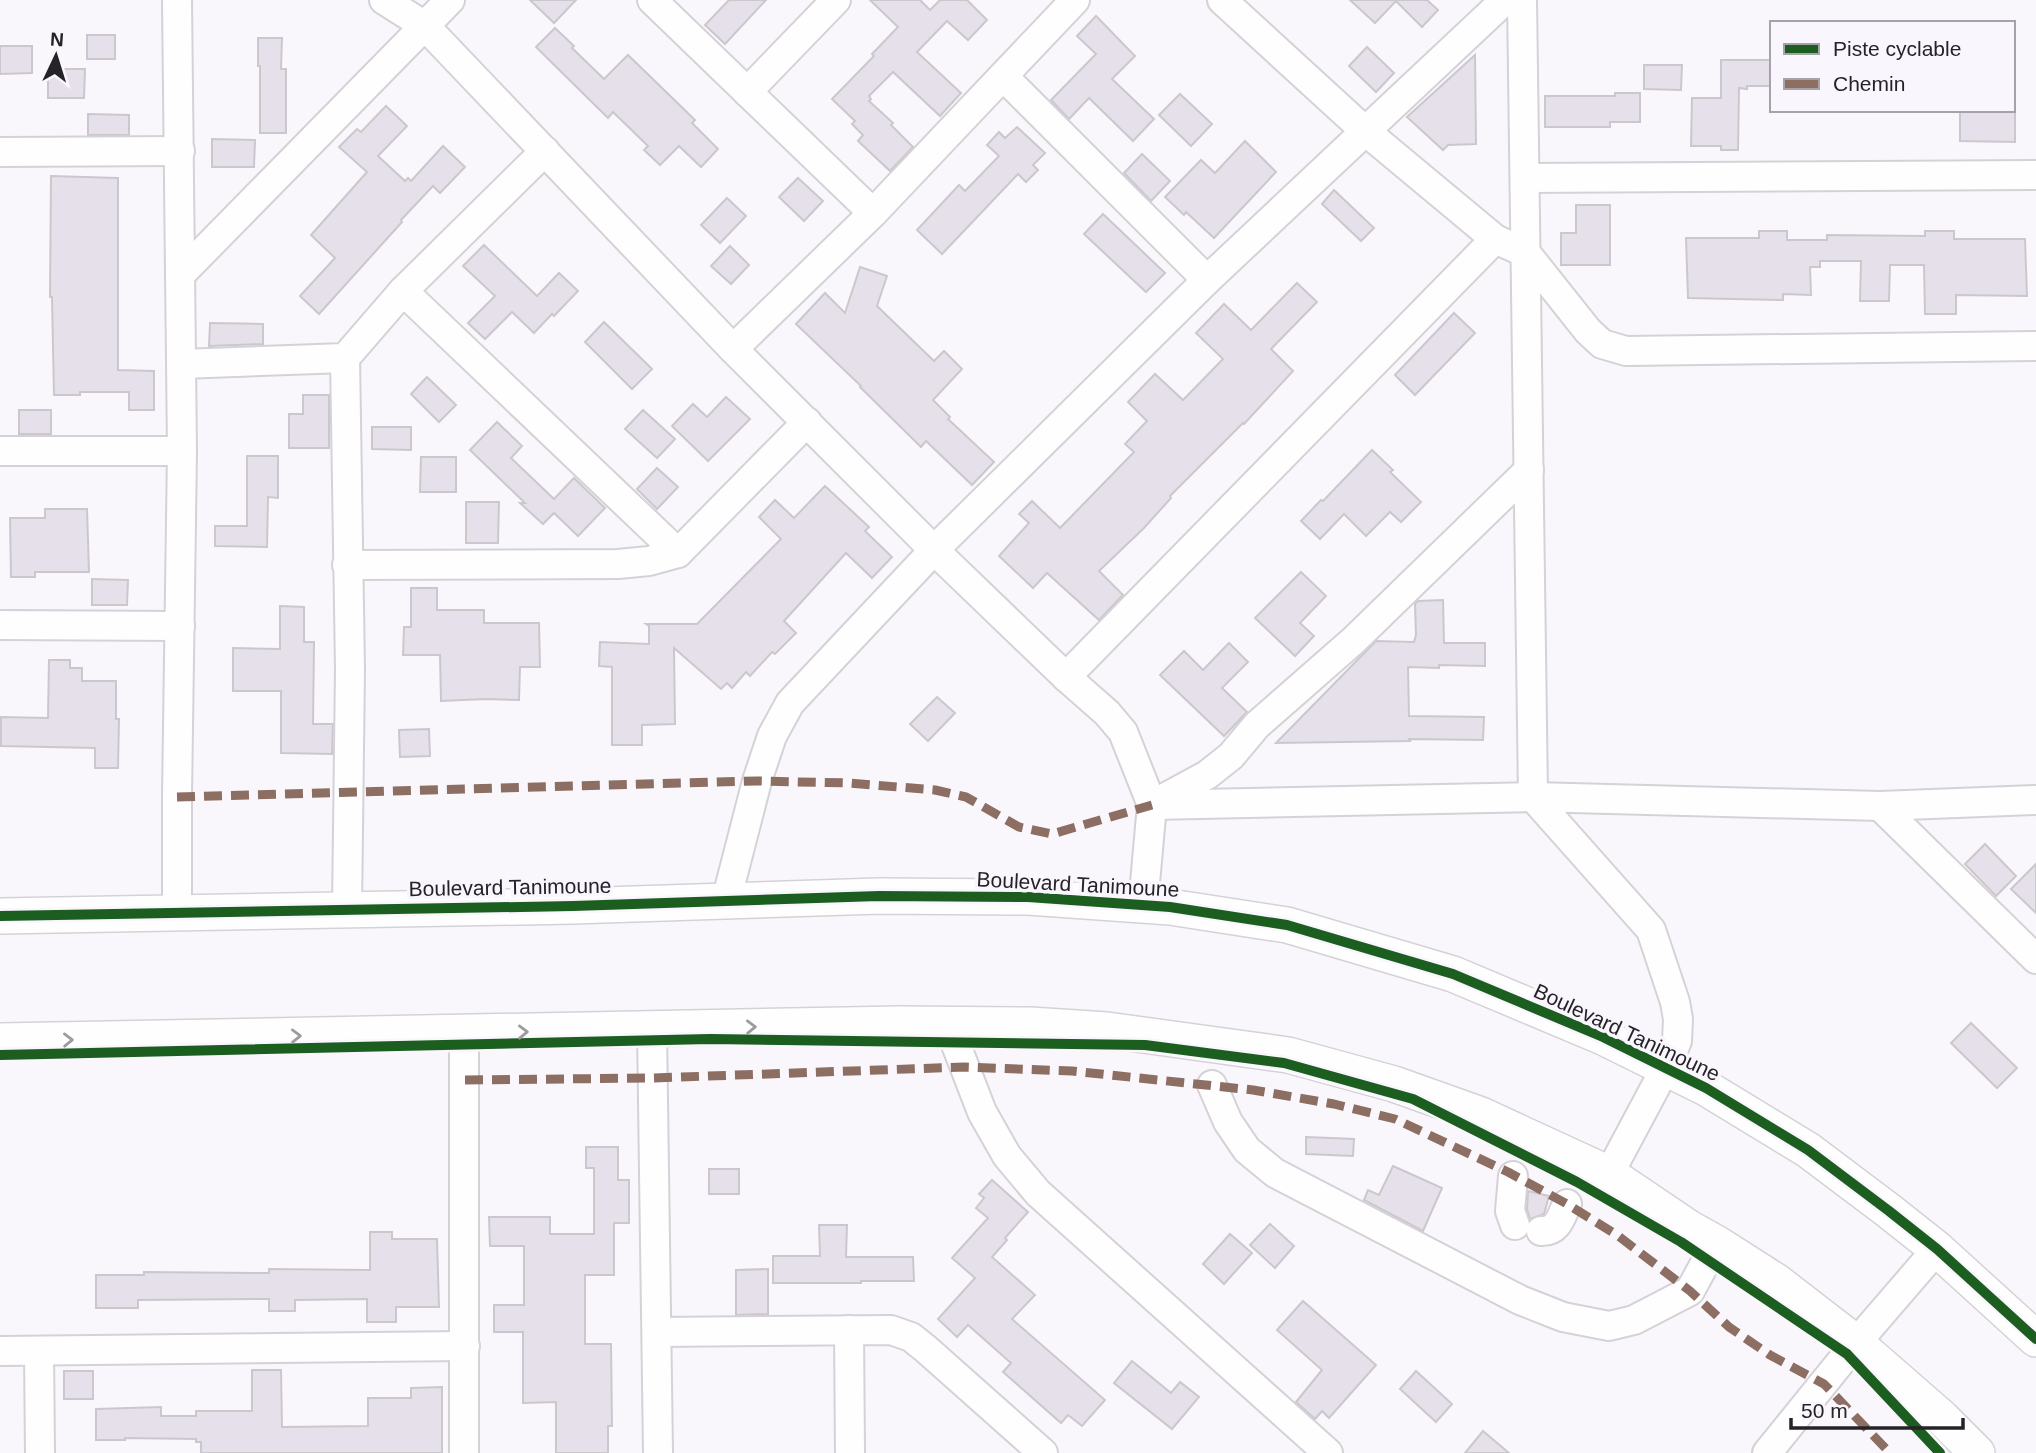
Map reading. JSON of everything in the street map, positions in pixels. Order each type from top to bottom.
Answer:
[{"type":"main road","name":"Boulevard Tanimoune","points":[[0,916],[560,906],[879,896],[1014,897],[1144,890],[1229,915],[1287,925],[1439,970],[1603,1037],[1706,1088],[1808,1150],[1937,1249],[2036,1339]]},
{"type":"main road","points":[[0,1041],[948,1024],[1107,1030],[1288,1055],[1383,1081],[1482,1115],[1609,1174],[1689,1228],[1777,1282],[1856,1343],[1942,1418],[1977,1453]]},
{"type":"street","points":[[177,0],[183,451],[177,913]]},
{"type":"street","points":[[384,0],[425,26],[733,349],[934,550],[1107,713],[1123,732],[1150,818],[1144,890]]},
{"type":"street","points":[[180,275],[450,0]]},
{"type":"street","points":[[652,0],[873,214]]},
{"type":"street","points":[[747,92],[836,0]]},
{"type":"street","points":[[733,349],[873,214],[1074,0]]},
{"type":"street","points":[[1222,0],[1364,130],[1495,239],[1526,253],[1588,331],[1602,344],[1626,351],[2036,346]]},
{"type":"street","points":[[726,901],[768,747],[790,703],[934,550],[1206,280],[1505,0]]},
{"type":"street","points":[[1522,0],[1533,797],[1651,930],[1678,1019],[1678,1041],[1609,1174]]},
{"type":"street","points":[[1003,76],[1206,280]]},
{"type":"street","points":[[0,152],[180,151]]},
{"type":"street","points":[[347,910],[350,710],[345,358],[403,291],[544,151]]},
{"type":"street","points":[[1525,178],[2036,175]]},
{"type":"street","points":[[1066,677],[1495,239]]},
{"type":"street","points":[[403,291],[678,553]]},
{"type":"street","points":[[181,363],[345,358]]},
{"type":"street","points":[[347,565],[618,564],[649,561],[678,553],[807,422]]},
{"type":"street","points":[[0,452],[183,451]]},
{"type":"street","points":[[1150,818],[1231,756],[1257,725],[1354,640],[1529,470]]},
{"type":"street","points":[[0,625],[180,626]]},
{"type":"street","points":[[1150,818],[1533,797],[1880,806],[2036,800]]},
{"type":"street","points":[[1880,806],[2036,959]]},
{"type":"street","points":[[948,1024],[982,1112],[1007,1156],[1038,1193],[1328,1453]]},
{"type":"street","points":[[652,1029],[658,1453]]},
{"type":"street","points":[[464,1033],[464,1453]]},
{"type":"street","points":[[1212,1085],[1228,1122],[1247,1150],[1275,1173],[1520,1300],[1563,1317],[1609,1326],[1634,1320],[1690,1292],[1716,1243]]},
{"type":"street","points":[[1513,1176],[1510,1211],[1528,1228],[1548,1232],[1556,1228],[1567,1204]]},
{"type":"street","points":[[1767,1453],[1937,1249]]},
{"type":"street","points":[[657,1332],[849,1330],[891,1331],[911,1337],[1031,1448]]},
{"type":"street","points":[[849,1330],[850,1453]]},
{"type":"street","points":[[0,1350],[466,1346]]},
{"type":"street","points":[[39,1350],[40,1453]]},
{"type":"building","points":[[530,0],[576,0],[554,23]]},
{"type":"building","points":[[729,0],[766,0],[725,44],[705,25]]},
{"type":"building","points":[[870,0],[920,0],[930,10],[940,0],[967,0],[987,20],[968,40],[947,21],[917,52],[961,93],[940,116],[893,72],[869,96],[869,101],[893,123],[891,125],[913,147],[890,171],[858,141],[863,135],[852,124],[855,121],[832,99],[898,27]]},
{"type":"building","points":[[1350,0],[1427,0],[1438,10],[1422,27],[1396,1],[1375,23]]},
{"type":"building","points":[[1096,16],[1135,56],[1112,79],[1154,119],[1133,141],[1089,98],[1069,119],[1051,100],[1096,54],[1077,36]]},
{"type":"building","points":[[555,28],[604,79],[628,55],[695,120],[692,123],[718,149],[701,167],[679,146],[660,165],[644,150],[648,146],[613,112],[608,118],[536,47]]},
{"type":"building","points":[[87,35],[115,35],[115,59],[87,59]]},
{"type":"building","points":[[258,38],[282,38],[281,69],[286,69],[286,133],[260,133]]},
{"type":"building","points":[[0,46],[32,46],[32,73],[0,74]]},
{"type":"building","points":[[1367,47],[1394,73],[1376,92],[1349,66]]},
{"type":"building","points":[[1475,55],[1476,144],[1448,145],[1443,150],[1407,117]]},
{"type":"building","points":[[1721,60],[1770,60],[1770,86],[1739,88],[1738,150],[1721,150],[1721,146],[1691,146],[1692,98],[1721,98]]},
{"type":"building","points":[[1644,65],[1682,65],[1681,90],[1644,89]]},
{"type":"building","points":[[48,69],[85,69],[84,98],[48,98]]},
{"type":"building","points":[[1615,93],[1640,93],[1640,122],[1610,122],[1610,127],[1545,127],[1545,96],[1615,96]]},
{"type":"building","points":[[1180,94],[1212,124],[1191,146],[1159,115]]},
{"type":"building","points":[[386,106],[407,126],[378,156],[405,181],[408,178],[411,181],[443,146],[465,167],[440,193],[433,186],[319,314],[300,296],[335,258],[311,235],[367,172],[339,147],[357,129],[361,132]]},
{"type":"building","points":[[1960,112],[2015,112],[2015,142],[1960,141]]},
{"type":"building","points":[[88,114],[129,115],[129,135],[88,135]]},
{"type":"building","points":[[1017,127],[1045,153],[1033,165],[1038,170],[1026,182],[1018,174],[942,254],[917,230],[959,185],[965,191],[999,156],[987,145],[999,132],[1005,138]]},
{"type":"building","points":[[212,139],[255,140],[254,167],[212,167]]},
{"type":"building","points":[[1245,141],[1276,172],[1214,238],[1165,197],[1201,160],[1215,173]]},
{"type":"building","points":[[1142,154],[1170,181],[1151,201],[1124,173]]},
{"type":"building","points":[[51,176],[118,178],[118,370],[154,371],[154,410],[129,410],[129,392],[54,395],[50,297]]},
{"type":"building","points":[[798,178],[823,201],[804,221],[779,197]]},
{"type":"building","points":[[1334,190],[1374,228],[1361,241],[1322,204]]},
{"type":"building","points":[[727,198],[746,216],[720,243],[701,225]]},
{"type":"building","points":[[1576,205],[1610,205],[1610,265],[1561,265],[1561,233],[1576,233]]},
{"type":"building","points":[[1103,214],[1165,273],[1146,292],[1084,234]]},
{"type":"building","points":[[1759,231],[1787,231],[1787,240],[1827,240],[1827,235],[1925,236],[1925,231],[1954,231],[1954,239],[2025,239],[2027,296],[1956,295],[1956,314],[1925,314],[1924,265],[1890,265],[1889,301],[1860,301],[1861,261],[1820,261],[1820,267],[1810,267],[1811,295],[1783,294],[1783,300],[1688,298],[1686,238],[1759,238]]},
{"type":"building","points":[[484,245],[537,296],[559,273],[578,291],[534,333],[512,312],[485,339],[468,323],[495,296],[463,266]]},
{"type":"building","points":[[730,246],[749,265],[731,284],[711,266]]},
{"type":"building","points":[[860,267],[887,276],[877,306],[934,361],[944,351],[962,369],[933,400],[950,417],[948,419],[994,462],[972,485],[926,441],[921,447],[796,324],[825,293],[845,313]]},
{"type":"building","points":[[1297,283],[1317,302],[1271,349],[1293,371],[1244,424],[1170,496],[1144,528],[1099,571],[1123,595],[1099,620],[1047,573],[1033,588],[999,556],[1029,523],[1019,514],[1032,501],[1060,528],[1134,452],[1125,444],[1147,421],[1128,402],[1155,374],[1183,400],[1223,359],[1196,333],[1224,304],[1251,330]]},
{"type":"building","points":[[1454,313],[1475,333],[1415,395],[1395,375]]},
{"type":"building","points":[[604,322],[652,369],[632,389],[585,342]]},
{"type":"building","points":[[210,323],[263,324],[263,344],[209,346]]},
{"type":"building","points":[[427,377],[456,405],[439,422],[411,394]]},
{"type":"building","points":[[303,395],[329,395],[329,448],[289,448],[289,414],[303,414]]},
{"type":"building","points":[[726,397],[750,419],[708,461],[672,426],[693,404],[707,417]]},
{"type":"building","points":[[19,410],[51,410],[51,434],[19,434]]},
{"type":"building","points":[[643,410],[675,439],[657,458],[625,429]]},
{"type":"building","points":[[497,422],[522,446],[511,458],[554,499],[574,478],[605,508],[578,536],[554,513],[543,524],[470,450]]},
{"type":"building","points":[[372,427],[411,427],[411,450],[372,449]]},
{"type":"building","points":[[1372,450],[1421,502],[1401,522],[1390,512],[1366,536],[1344,514],[1320,539],[1301,521]]},
{"type":"building","points":[[247,456],[278,456],[278,498],[268,497],[267,547],[215,546],[215,526],[247,526]]},
{"type":"building","points":[[421,457],[456,457],[456,492],[420,492]]},
{"type":"building","points":[[657,468],[678,487],[657,509],[637,489]]},
{"type":"building","points":[[825,486],[869,527],[865,531],[892,557],[872,578],[846,553],[784,621],[796,633],[775,654],[772,652],[750,676],[746,672],[732,688],[727,683],[721,689],[674,648],[675,724],[642,725],[642,745],[612,745],[612,667],[599,666],[600,642],[649,644],[649,626],[646,624],[697,624],[781,539],[759,517],[775,500],[794,518]]},
{"type":"building","points":[[466,502],[499,502],[498,543],[466,543]]},
{"type":"building","points":[[45,509],[87,509],[89,572],[35,572],[35,577],[11,577],[10,518],[45,518]]},
{"type":"building","points":[[1301,572],[1326,596],[1300,623],[1314,636],[1295,656],[1255,618]]},
{"type":"building","points":[[92,579],[128,580],[127,605],[92,605]]},
{"type":"building","points":[[411,588],[437,588],[437,610],[484,610],[484,623],[539,623],[540,667],[520,667],[519,700],[441,701],[440,655],[403,655],[404,627],[411,627]]},
{"type":"building","points":[[1443,600],[1444,643],[1485,643],[1485,666],[1408,667],[1409,716],[1484,717],[1483,740],[1276,743],[1376,641],[1414,642],[1415,604],[1418,601]]},
{"type":"building","points":[[280,606],[304,607],[304,642],[314,642],[313,724],[333,724],[332,754],[281,753],[281,691],[233,691],[233,648],[280,649]]},
{"type":"building","points":[[1229,643],[1248,662],[1222,688],[1247,712],[1224,736],[1160,675],[1184,651],[1203,670]]},
{"type":"building","points":[[49,660],[70,660],[70,668],[82,668],[82,681],[116,681],[116,719],[119,719],[118,768],[95,768],[95,748],[1,746],[1,717],[48,718]]},
{"type":"building","points":[[937,697],[955,713],[928,741],[910,724]]},
{"type":"building","points":[[429,729],[430,756],[400,757],[399,730]]},
{"type":"building","points":[[1985,844],[2016,876],[1996,896],[1965,864]]},
{"type":"building","points":[[2036,864],[2036,913],[2011,889]]},
{"type":"building","points":[[1971,1023],[2017,1068],[1997,1088],[1951,1043]]},
{"type":"building","points":[[1306,1137],[1354,1139],[1353,1156],[1306,1154]]},
{"type":"building","points":[[586,1147],[618,1147],[618,1180],[629,1180],[629,1223],[614,1223],[614,1275],[585,1275],[585,1344],[611,1344],[612,1426],[608,1426],[608,1453],[556,1453],[556,1402],[523,1403],[523,1332],[494,1332],[494,1305],[524,1305],[524,1246],[490,1246],[489,1217],[550,1217],[550,1234],[594,1234],[594,1168],[586,1168]]},
{"type":"building","points":[[1393,1166],[1442,1188],[1423,1231],[1364,1200],[1368,1190],[1379,1195]]},
{"type":"building","points":[[709,1169],[739,1169],[739,1194],[709,1194]]},
{"type":"building","points":[[992,1180],[1028,1212],[992,1257],[1035,1295],[1012,1319],[1105,1400],[1082,1426],[1068,1415],[1061,1423],[1003,1372],[1011,1363],[968,1325],[957,1337],[938,1319],[975,1278],[952,1258],[988,1218],[976,1208],[984,1198],[979,1194]]},
{"type":"building","points":[[1528,1191],[1549,1196],[1544,1214],[1530,1219],[1527,1209]]},
{"type":"building","points":[[1270,1224],[1294,1246],[1275,1268],[1250,1245]]},
{"type":"building","points":[[819,1225],[847,1225],[846,1257],[913,1257],[914,1281],[773,1283],[773,1256],[820,1256]]},
{"type":"building","points":[[370,1232],[392,1232],[392,1239],[437,1239],[439,1307],[396,1307],[396,1322],[367,1322],[367,1299],[295,1300],[295,1311],[269,1311],[269,1299],[138,1300],[138,1308],[96,1308],[96,1275],[144,1275],[144,1272],[269,1273],[269,1269],[370,1270]]},
{"type":"building","points":[[1230,1234],[1252,1253],[1224,1284],[1203,1264]]},
{"type":"building","points":[[768,1269],[768,1314],[736,1315],[736,1270]]},
{"type":"building","points":[[1303,1301],[1376,1365],[1329,1418],[1322,1411],[1315,1419],[1296,1402],[1322,1370],[1277,1330]]},
{"type":"building","points":[[1132,1361],[1171,1393],[1180,1382],[1199,1397],[1172,1429],[1114,1383]]},
{"type":"building","points":[[252,1370],[281,1370],[282,1427],[368,1426],[368,1398],[411,1398],[411,1388],[442,1387],[442,1453],[201,1453],[201,1442],[196,1442],[196,1439],[96,1440],[96,1409],[161,1407],[161,1416],[196,1416],[196,1411],[252,1411]]},
{"type":"building","points":[[64,1371],[93,1371],[93,1399],[64,1399]]},
{"type":"building","points":[[1416,1371],[1452,1404],[1436,1422],[1400,1389]]},
{"type":"building","points":[[1483,1431],[1509,1453],[1465,1453]]},
{"type":"marked path","points":[[177,797],[757,781],[849,783],[935,790],[966,797],[1019,827],[1052,834],[1152,805]]},
{"type":"marked path","points":[[465,1080],[653,1078],[964,1067],[1072,1071],[1253,1090],[1334,1104],[1395,1119],[1508,1172],[1617,1235],[1690,1291],[1729,1327],[1770,1355],[1824,1384],[1890,1453]]},
{"type":"cycle path","points":[[0,916],[573,906],[879,896],[1028,897],[1170,907],[1287,925],[1453,974],[1603,1037],[1706,1088],[1808,1150],[1889,1211],[1937,1249],[2036,1339]]},
{"type":"cycle path","points":[[0,1055],[710,1039],[1145,1045],[1284,1063],[1413,1099],[1577,1182],[1681,1242],[1847,1354],[1940,1453]]}]
